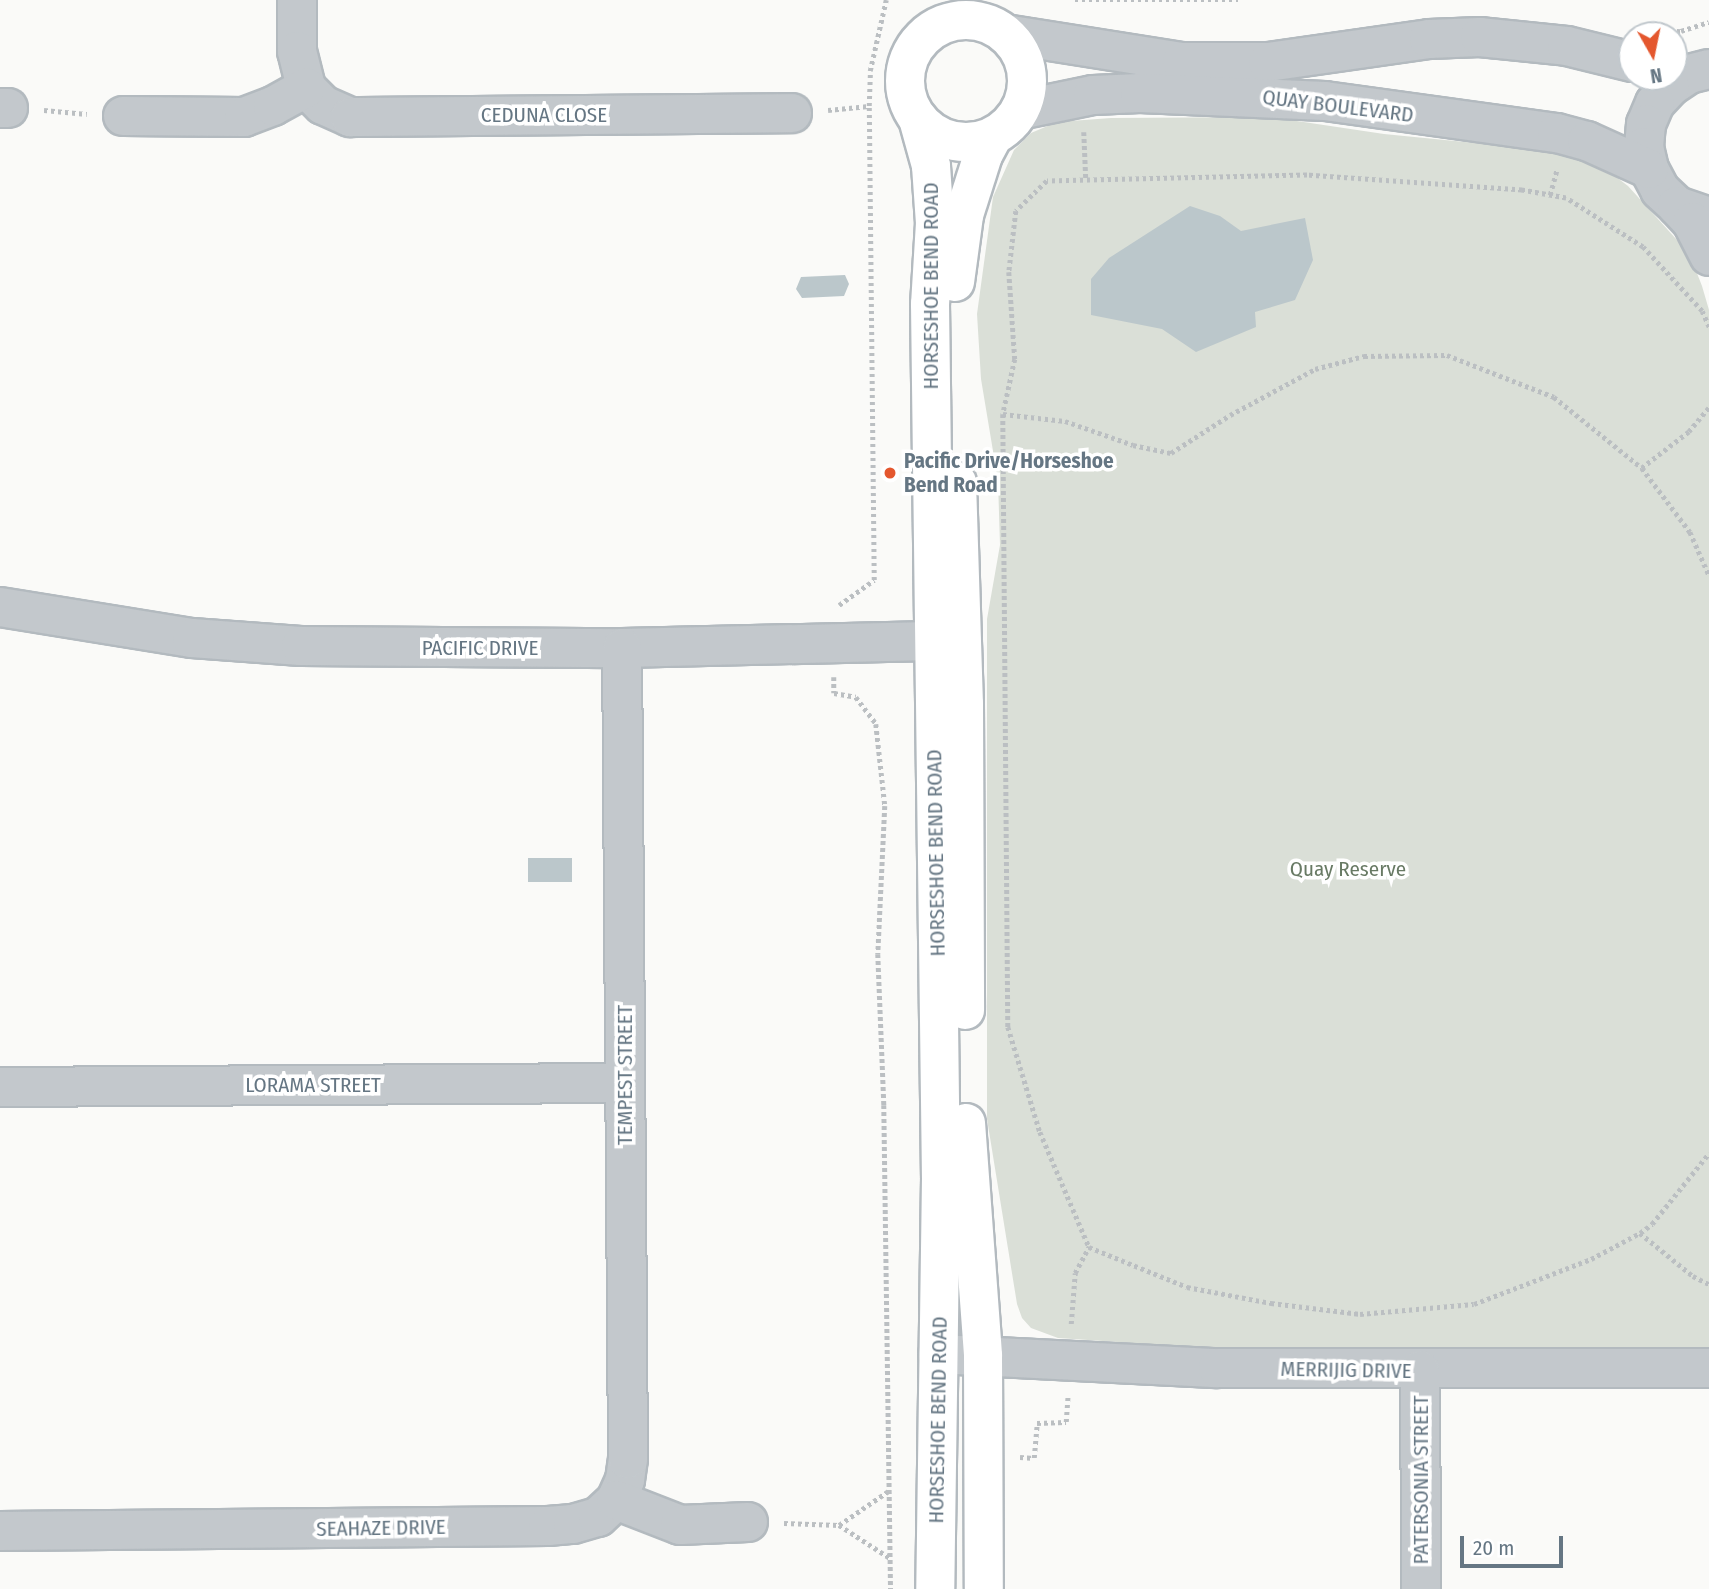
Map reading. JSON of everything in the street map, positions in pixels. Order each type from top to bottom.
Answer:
[{"type":"street","points":[[123,116],[244,117],[273,106],[306,88],[297,51],[297,0]]},
{"type":"street","points":[[916,46],[924,0]]},
{"type":"street","points":[[995,21],[1019,50],[1026,69],[1027,90],[1020,110],[1008,125],[993,136],[977,141],[944,138],[918,119],[908,102],[904,83],[907,63],[916,46],[928,32],[944,23],[995,21]]},
{"type":"street","name":"QUAY BOULEVARD","points":[[995,21],[1181,62],[1268,62],[1429,39],[1480,37],[1567,46],[1618,59]]},
{"type":"street","points":[[1697,70],[1670,87],[1655,103],[1645,135],[1648,169],[1660,190],[1693,211],[1692,222],[1709,256]]},
{"type":"street","name":"CEDUNA CLOSE","points":[[306,88],[323,105],[350,117],[792,113]]},
{"type":"street","name":"QUAY BOULEVARD","points":[[1020,110],[1093,95],[1140,93],[1325,101],[1557,133],[1587,141],[1648,169]]},
{"type":"street","name":"HORSESHOE BEND ROAD","points":[[918,119],[931,166],[935,223],[930,304],[947,641],[965,1111],[983,1356],[984,1589]]},
{"type":"street","name":"HORSESHOE BEND ROAD","points":[[935,1589],[954,294],[964,215],[973,183],[993,136]]},
{"type":"street","name":"PACIFIC DRIVE","points":[[0,607],[59,619],[242,643],[381,648],[622,648],[947,641]]},
{"type":"street","name":"TEMPEST STREET","points":[[616,1500],[625,1480],[628,1460],[622,648]]},
{"type":"street","name":"LORAMA STREET","points":[[0,1087],[625,1083]]},
{"type":"street","name":"MERRIJIG DRIVE","points":[[938,1354],[1154,1367],[1420,1370],[1709,1368]]},
{"type":"street","name":"PATERSONIA STREET","points":[[1420,1370],[1421,1589]]},
{"type":"street","points":[[616,1500],[680,1525],[748,1522]]},
{"type":"street","name":"SEAHAZE DRIVE","points":[[0,1531],[548,1526],[573,1524],[598,1517],[616,1500]]},
{"type":"path","points":[[886,0],[870,71],[869,106],[874,580],[832,611],[834,693],[856,697],[876,724],[885,806],[878,954],[884,1105],[891,1589]]},
{"type":"path","points":[[1075,0],[1238,0]]},
{"type":"path","points":[[4,108],[123,116]]},
{"type":"path","points":[[1709,327],[1702,311],[1643,247],[1566,198],[1522,190],[1307,175],[1047,181],[1016,211],[1009,272],[1015,359],[1003,414],[1008,1027],[1040,1132],[1089,1247],[1187,1287],[1271,1303],[1360,1314],[1474,1304],[1591,1259],[1640,1233],[1652,1224],[1709,1153]]},
{"type":"path","points":[[1003,414],[1065,421],[1133,445],[1171,453],[1230,415],[1315,369],[1364,356],[1447,355],[1555,397],[1642,468],[1690,532],[1709,575]]},
{"type":"path","points":[[1642,468],[1689,432],[1709,408]]},
{"type":"path","points":[[1640,1233],[1693,1276],[1709,1284]]},
{"type":"path","points":[[839,1525],[890,1490]]},
{"type":"path","points":[[748,1522],[839,1525],[890,1558]]},
{"type":"green space","name":"Quay Reserve","points":[[1270,117],[1384,134],[1556,151],[1607,170],[1628,186],[1677,240],[1693,263],[1702,286],[1709,310],[1709,1347],[1237,1350],[1058,1338],[1031,1328],[1022,1318],[1017,1304],[987,1119],[987,619],[1000,545],[998,481],[981,379],[977,314],[993,197],[1014,150],[1031,133],[1057,122],[1111,118]]},
{"type":"shaded area","points":[[1190,206],[1220,216],[1241,231],[1305,218],[1313,260],[1295,300],[1255,312],[1256,327],[1196,352],[1162,329],[1091,315],[1091,279],[1109,258]]},
{"type":"shaded area","points":[[845,275],[849,284],[844,296],[802,298],[796,289],[801,277]]},
{"type":"shaded area","points":[[528,858],[572,858],[572,882],[528,882]]},
{"type":"place","name":"Pacific Drive/Horseshoe Bend Road","points":[[890,473]]}]
